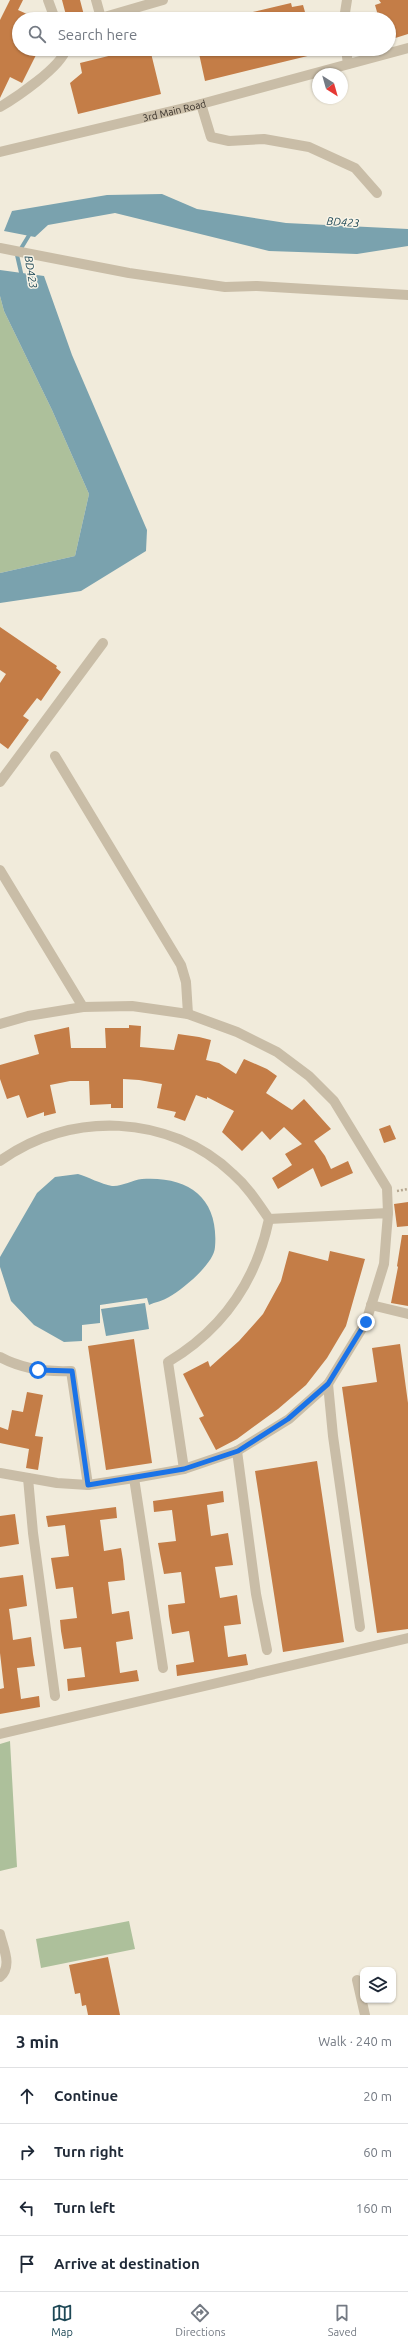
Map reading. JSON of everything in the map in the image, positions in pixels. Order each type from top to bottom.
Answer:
[{"type":"street","points":[[48,0],[52,12]]},
{"type":"street","points":[[96,0],[99,12]]},
{"type":"street","points":[[122,12],[163,0]]},
{"type":"street","points":[[345,12],[347,0]]},
{"type":"street","name":"3rd Main Road","points":[[396,51],[408,48]]},
{"type":"street","points":[[0,107],[36,82],[63,56]]},
{"type":"street","points":[[347,56],[348,64]]},
{"type":"street","name":"3rd Main Road","points":[[0,152],[201,104],[378,56]]},
{"type":"street","points":[[201,104],[211,137],[229,141],[264,139],[309,146],[355,168],[377,193]]},
{"type":"street","points":[[0,248],[129,273],[225,288],[257,286],[408,295]]},
{"type":"street","points":[[0,782],[103,643]]},
{"type":"street","points":[[55,756],[181,965],[186,982],[188,1014]]},
{"type":"street","points":[[0,870],[83,1007]]},
{"type":"street","points":[[0,1024],[28,1016],[83,1007],[132,1006],[188,1014],[237,1032],[277,1052],[310,1076],[334,1101],[387,1188],[388,1213],[384,1264],[366,1322],[328,1384],[288,1419],[238,1451],[184,1469],[88,1485],[57,1483],[0,1473]]},
{"type":"street","points":[[0,1161],[35,1141],[72,1129],[110,1125],[149,1129],[186,1142],[219,1162],[247,1188],[269,1220],[259,1258],[238,1298],[217,1325],[202,1339],[168,1362],[184,1469]]},
{"type":"street","points":[[269,1220],[388,1213]]},
{"type":"street","points":[[371,1305],[408,1314]]},
{"type":"street","points":[[0,1357],[22,1366],[38,1370],[72,1371],[88,1485]]},
{"type":"street","points":[[328,1384],[333,1436],[360,1627]]},
{"type":"street","points":[[238,1451],[256,1594],[267,1650]]},
{"type":"street","points":[[28,1478],[33,1533],[55,1696]]},
{"type":"street","points":[[134,1478],[162,1668]]},
{"type":"street","points":[[0,1734],[408,1638]]},
{"type":"street","points":[[0,1934],[7,1963],[5,1972],[0,1977]]},
{"type":"street","points":[[357,1980],[365,2015]]},
{"type":"green space","points":[[0,296],[4,311],[52,410],[89,494],[75,556],[0,573]]},
{"type":"green space","points":[[10,1741],[17,1867],[0,1871],[0,1744]]},
{"type":"green space","points":[[129,1921],[135,1949],[41,1968],[36,1939]]},
{"type":"water","points":[[162,194],[197,209],[286,223],[408,229],[408,246],[357,254],[269,251],[115,213],[48,225],[35,237],[4,231],[12,211],[107,195]]},
{"type":"water","points":[[0,270],[44,276],[72,355],[147,530],[146,551],[81,591],[0,603],[0,573],[75,556],[89,494],[52,410],[4,311],[0,296]]},
{"type":"water","points":[[78,1174],[112,1186],[142,1179],[159,1179],[174,1181],[187,1186],[198,1194],[206,1203],[212,1215],[215,1230],[215,1247],[213,1254],[204,1268],[182,1288],[169,1297],[149,1305],[147,1298],[100,1305],[100,1323],[82,1325],[82,1341],[64,1342],[34,1325],[11,1301],[0,1267],[0,1257],[37,1193],[55,1177]]},
{"type":"water","points":[[145,1303],[149,1329],[106,1336],[101,1309]]},
{"type":"building","points":[[10,0],[23,0],[18,10],[22,12],[12,12],[12,56],[36,56],[22,83],[10,77],[0,98],[0,20]]},
{"type":"building","points":[[62,0],[80,0],[83,12],[65,12]]},
{"type":"building","points":[[379,0],[408,0],[408,34],[396,38],[396,12],[377,12],[375,5],[381,3]]},
{"type":"building","points":[[291,3],[292,7],[303,5],[305,12],[253,12]]},
{"type":"building","points":[[108,56],[152,56],[161,94],[78,114],[70,83],[82,73],[80,63]]},
{"type":"building","points":[[200,56],[308,56],[205,81]]},
{"type":"building","points":[[0,627],[57,666],[56,668],[61,672],[41,701],[37,698],[23,716],[29,720],[8,749],[0,743],[0,683],[6,674],[0,670]]},
{"type":"building","points":[[129,1025],[141,1026],[140,1047],[174,1050],[178,1034],[199,1037],[211,1040],[206,1060],[219,1063],[236,1074],[244,1059],[267,1069],[277,1076],[266,1093],[292,1110],[304,1099],[331,1129],[314,1141],[325,1156],[331,1169],[348,1161],[353,1173],[321,1187],[313,1168],[278,1189],[272,1178],[292,1165],[285,1154],[302,1144],[284,1127],[270,1140],[262,1131],[242,1151],[222,1132],[234,1111],[207,1097],[207,1099],[196,1095],[185,1121],[174,1117],[176,1112],[157,1108],[162,1084],[123,1079],[123,1108],[111,1108],[111,1104],[90,1105],[89,1081],[70,1081],[50,1085],[56,1113],[44,1116],[44,1112],[27,1118],[19,1095],[7,1099],[0,1079],[0,1065],[39,1054],[34,1035],[69,1027],[71,1048],[106,1048],[105,1028],[129,1028]]},
{"type":"building","points":[[390,1125],[396,1139],[384,1143],[379,1129]]},
{"type":"building","points":[[408,1202],[408,1226],[397,1227],[394,1204]]},
{"type":"building","points":[[402,1235],[408,1235],[408,1306],[391,1303]]},
{"type":"building","points":[[289,1251],[328,1261],[330,1251],[365,1259],[346,1326],[327,1358],[306,1385],[278,1409],[237,1439],[216,1450],[199,1418],[204,1416],[183,1374],[208,1361],[210,1367],[239,1341],[263,1314],[281,1281]]},
{"type":"building","points":[[134,1339],[152,1463],[106,1470],[88,1346]]},
{"type":"building","points":[[400,1344],[408,1403],[408,1629],[377,1633],[342,1387],[377,1382],[372,1348]]},
{"type":"building","points":[[27,1392],[43,1395],[35,1436],[43,1437],[38,1470],[26,1468],[29,1449],[0,1443],[0,1427],[8,1430],[12,1410],[23,1412]]},
{"type":"building","points":[[317,1461],[344,1642],[283,1652],[255,1471]]},
{"type":"building","points":[[223,1491],[224,1502],[207,1505],[211,1536],[228,1533],[233,1565],[215,1567],[220,1598],[237,1595],[241,1624],[224,1626],[228,1657],[246,1654],[248,1665],[177,1676],[176,1665],[194,1662],[189,1631],[172,1634],[169,1616],[168,1605],[185,1603],[181,1572],[164,1574],[158,1543],[176,1541],[172,1510],[154,1512],[153,1501]]},
{"type":"building","points":[[116,1507],[117,1518],[100,1520],[104,1551],[121,1548],[123,1560],[125,1580],[108,1582],[112,1614],[129,1611],[133,1639],[116,1642],[120,1673],[137,1670],[139,1681],[68,1691],[67,1679],[85,1677],[81,1647],[64,1649],[61,1631],[60,1620],[77,1618],[73,1587],[56,1589],[51,1558],[69,1556],[65,1525],[48,1527],[46,1516]]},
{"type":"building","points":[[15,1514],[19,1544],[0,1547],[0,1516]]},
{"type":"building","points":[[23,1575],[27,1606],[9,1609],[13,1640],[31,1637],[35,1666],[17,1668],[21,1699],[39,1696],[40,1707],[0,1714],[0,1689],[4,1688],[0,1653],[0,1578]]},
{"type":"building","points":[[108,1957],[120,2015],[88,2015],[86,2005],[82,2006],[80,1993],[75,1994],[69,1965]]},
{"type":"waterway","name":"BD423","points":[[22,277],[17,255],[31,232]]},
{"type":"route","points":[[38,1370],[55,1372],[72,1371],[88,1485],[184,1469],[238,1451],[288,1419],[328,1384],[366,1322]]}]
